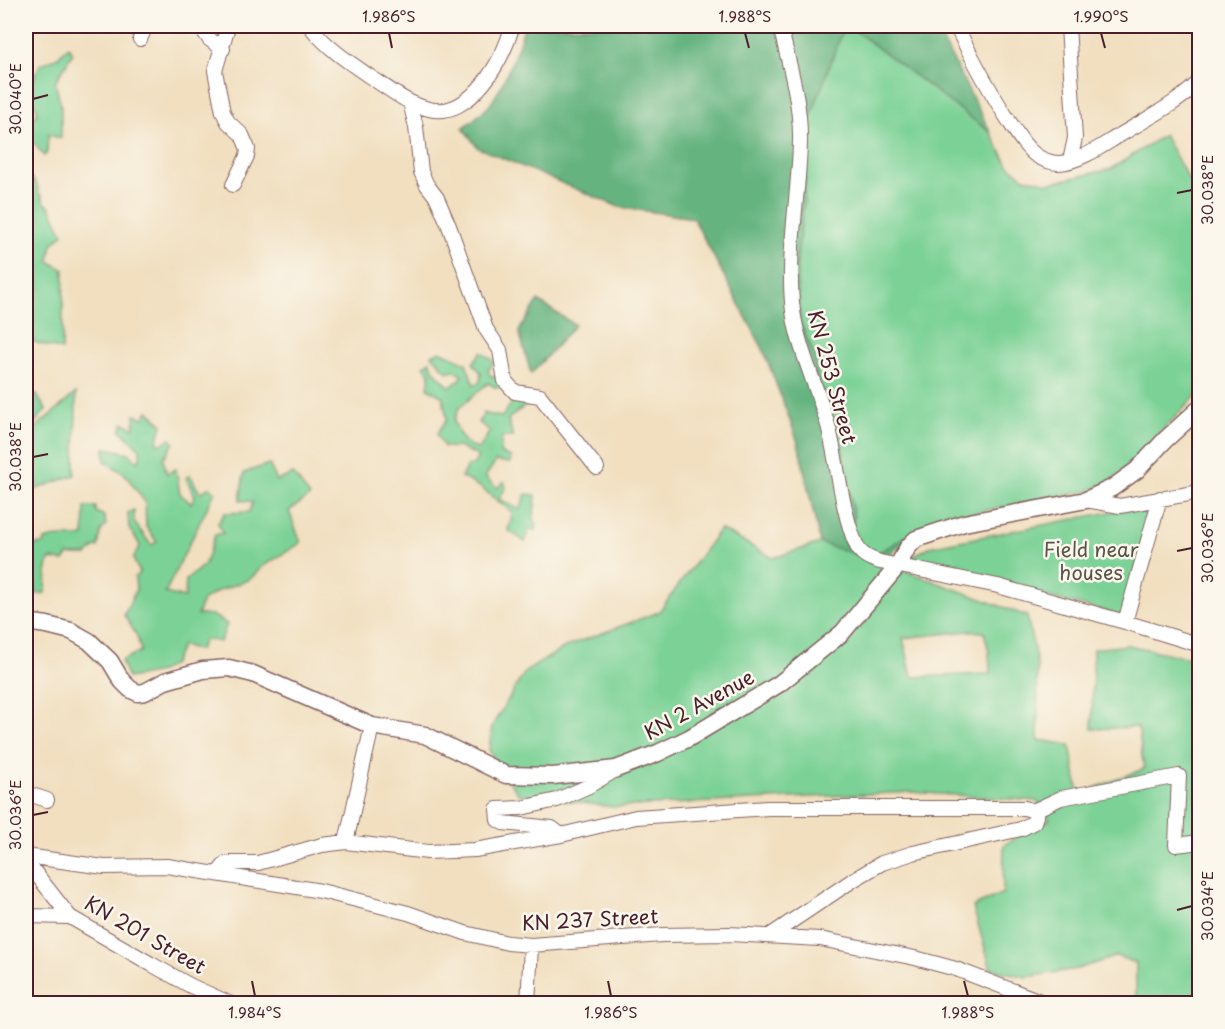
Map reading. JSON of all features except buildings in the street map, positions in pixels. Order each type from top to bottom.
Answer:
[{"type":"main road","name":"KN 2 Avenue","points":[[26,622],[71,631],[89,641],[110,661],[122,681],[138,693],[145,692],[165,681],[204,670],[229,668],[254,674],[372,726],[425,735],[506,776],[553,776],[616,770],[689,738],[779,684],[842,633],[897,567],[908,547],[916,539],[932,532],[1010,513],[1086,500],[1112,488],[1137,470],[1200,408]]},
{"type":"street","points":[[140,39],[146,26]]},
{"type":"street","points":[[200,26],[209,39],[223,49]]},
{"type":"street","points":[[228,26],[215,71],[223,112],[228,122],[242,135],[248,149],[233,185]]},
{"type":"street","points":[[310,26],[322,41],[351,63],[410,102],[431,110],[446,110],[463,103],[474,94],[498,62],[512,26]]},
{"type":"street","name":"KN 253 Street","points":[[780,26],[796,86],[800,140],[791,282],[794,312],[812,380],[830,432],[836,469],[856,546],[867,558],[897,567],[998,586],[1200,645]]},
{"type":"street","points":[[956,26],[991,93],[1021,140],[1033,153],[1045,161],[1058,163],[1070,161],[1101,146],[1161,111],[1200,81]]},
{"type":"street","points":[[1068,26],[1075,138],[1070,161]]},
{"type":"street","points":[[410,102],[416,127],[421,172],[437,198],[449,226],[486,329],[500,350],[505,381],[514,392],[540,396],[597,468]]},
{"type":"street","points":[[1086,500],[1120,506],[1200,492]]},
{"type":"street","points":[[1125,622],[1160,498]]},
{"type":"street","points":[[346,842],[372,726]]},
{"type":"street","points":[[561,835],[552,828],[503,824],[498,820],[497,810],[521,808],[557,800],[589,786],[616,770]]},
{"type":"street","points":[[1033,811],[1061,798],[1179,776],[1176,845],[1200,842]]},
{"type":"street","points":[[26,793],[47,800]]},
{"type":"street","points":[[218,873],[226,863],[258,863],[322,845],[346,842],[428,852],[475,850],[561,835],[636,817],[768,808],[1025,808],[1033,811],[1036,816],[1034,822],[1022,829],[913,853],[882,863],[771,935]]},
{"type":"street","name":"KN 237 Street","points":[[26,856],[104,867],[167,866],[321,891],[408,913],[465,933],[508,943],[531,945],[662,935],[771,935],[820,939],[915,958],[933,965],[956,969],[1048,1004]]},
{"type":"street","name":"KN 201 Street","points":[[26,861],[70,917],[161,969],[231,1004]]},
{"type":"street","points":[[26,916],[70,917]]},
{"type":"street","points":[[528,1004],[531,945]]},
{"type":"green space","points":[[524,26],[844,26],[808,124],[804,200],[796,265],[800,322],[814,355],[817,376],[842,446],[854,518],[845,544],[875,555],[935,520],[880,562],[820,543],[798,442],[763,349],[693,218],[619,207],[478,148],[463,128],[488,107],[499,91],[519,45]]},
{"type":"green space","points":[[844,26],[849,26],[991,133],[1008,165],[1025,178],[1050,183],[1111,169],[1164,135],[1199,198],[1199,393],[1114,479],[1089,491],[935,520],[875,555],[845,544],[814,355],[800,322],[796,297],[798,242],[804,200],[808,124]]},
{"type":"green space","points":[[849,26],[935,26],[991,133]]},
{"type":"green space","points":[[68,47],[73,53],[55,82],[61,106],[61,138],[48,135],[47,153],[44,156],[29,137],[26,139],[26,124],[37,115],[37,108],[26,97],[26,93],[40,65],[58,57]]},
{"type":"green space","points":[[26,170],[37,185],[44,202],[50,207],[63,234],[52,244],[49,261],[64,270],[62,350],[34,342],[26,326],[26,286],[38,284],[32,268],[39,259],[31,231],[26,234],[26,227],[37,219],[26,195]]},
{"type":"green space","points":[[538,301],[575,325],[531,374],[519,331]]},
{"type":"green space","points":[[440,351],[466,363],[474,385],[480,382],[481,373],[473,363],[481,352],[494,361],[488,372],[492,377],[499,376],[502,383],[497,388],[488,383],[459,408],[454,421],[460,435],[469,445],[479,449],[490,431],[478,422],[484,415],[483,413],[502,417],[521,390],[534,399],[508,419],[513,437],[502,437],[500,453],[511,457],[510,463],[496,461],[485,477],[497,488],[504,482],[506,487],[499,499],[520,510],[526,494],[536,495],[533,521],[537,523],[536,530],[529,529],[525,542],[508,530],[513,513],[480,487],[461,477],[467,467],[474,464],[478,456],[459,447],[444,447],[437,434],[447,419],[443,397],[428,388],[430,373],[424,366],[430,361],[434,371],[450,387],[461,379],[462,375],[454,370],[447,372],[432,355]]},
{"type":"green space","points":[[26,391],[37,395],[46,410],[30,427],[26,427]]},
{"type":"green space","points":[[76,393],[75,475],[26,493],[26,431],[32,431]]},
{"type":"green space","points":[[148,411],[162,424],[157,443],[162,444],[170,438],[174,443],[163,459],[167,474],[176,469],[180,494],[191,503],[195,496],[186,478],[190,475],[200,493],[210,487],[215,492],[165,593],[185,598],[186,580],[205,564],[215,535],[223,533],[218,523],[225,513],[249,512],[253,502],[240,500],[244,473],[269,464],[277,481],[293,474],[310,496],[289,511],[301,543],[263,566],[250,579],[218,591],[203,600],[197,615],[212,615],[227,624],[220,642],[205,639],[199,650],[182,645],[173,664],[160,672],[128,678],[121,661],[141,651],[137,636],[124,615],[136,590],[135,577],[140,573],[133,559],[140,545],[129,528],[128,513],[134,510],[134,522],[151,545],[157,542],[146,527],[145,502],[125,474],[105,461],[105,448],[129,453],[137,462],[140,458],[140,449],[120,430],[124,423],[134,428],[135,415],[144,418]]},
{"type":"green space","name":"Field near houses","points":[[1152,504],[1124,616],[920,565],[910,558],[929,547]]},
{"type":"green space","points":[[85,507],[96,507],[96,512],[104,516],[106,525],[101,531],[98,547],[87,555],[68,555],[64,561],[50,559],[45,593],[37,594],[26,555],[26,540],[28,543],[32,542],[33,545],[44,544],[45,540],[55,537],[84,536]]},
{"type":"green space","points":[[720,529],[773,558],[820,543],[885,563],[1027,616],[1037,664],[1038,740],[1070,745],[1079,794],[1144,769],[1138,727],[1092,729],[1093,649],[1128,645],[1199,660],[1199,1003],[1136,1003],[1136,963],[1117,956],[1077,969],[1026,977],[991,969],[973,907],[1003,893],[1004,845],[1050,819],[1037,801],[911,792],[612,807],[518,794],[489,750],[492,726],[525,672],[565,647],[659,612]],"holes":[[[969,631],[984,632],[989,652],[990,674],[912,677],[903,638]]]}]
